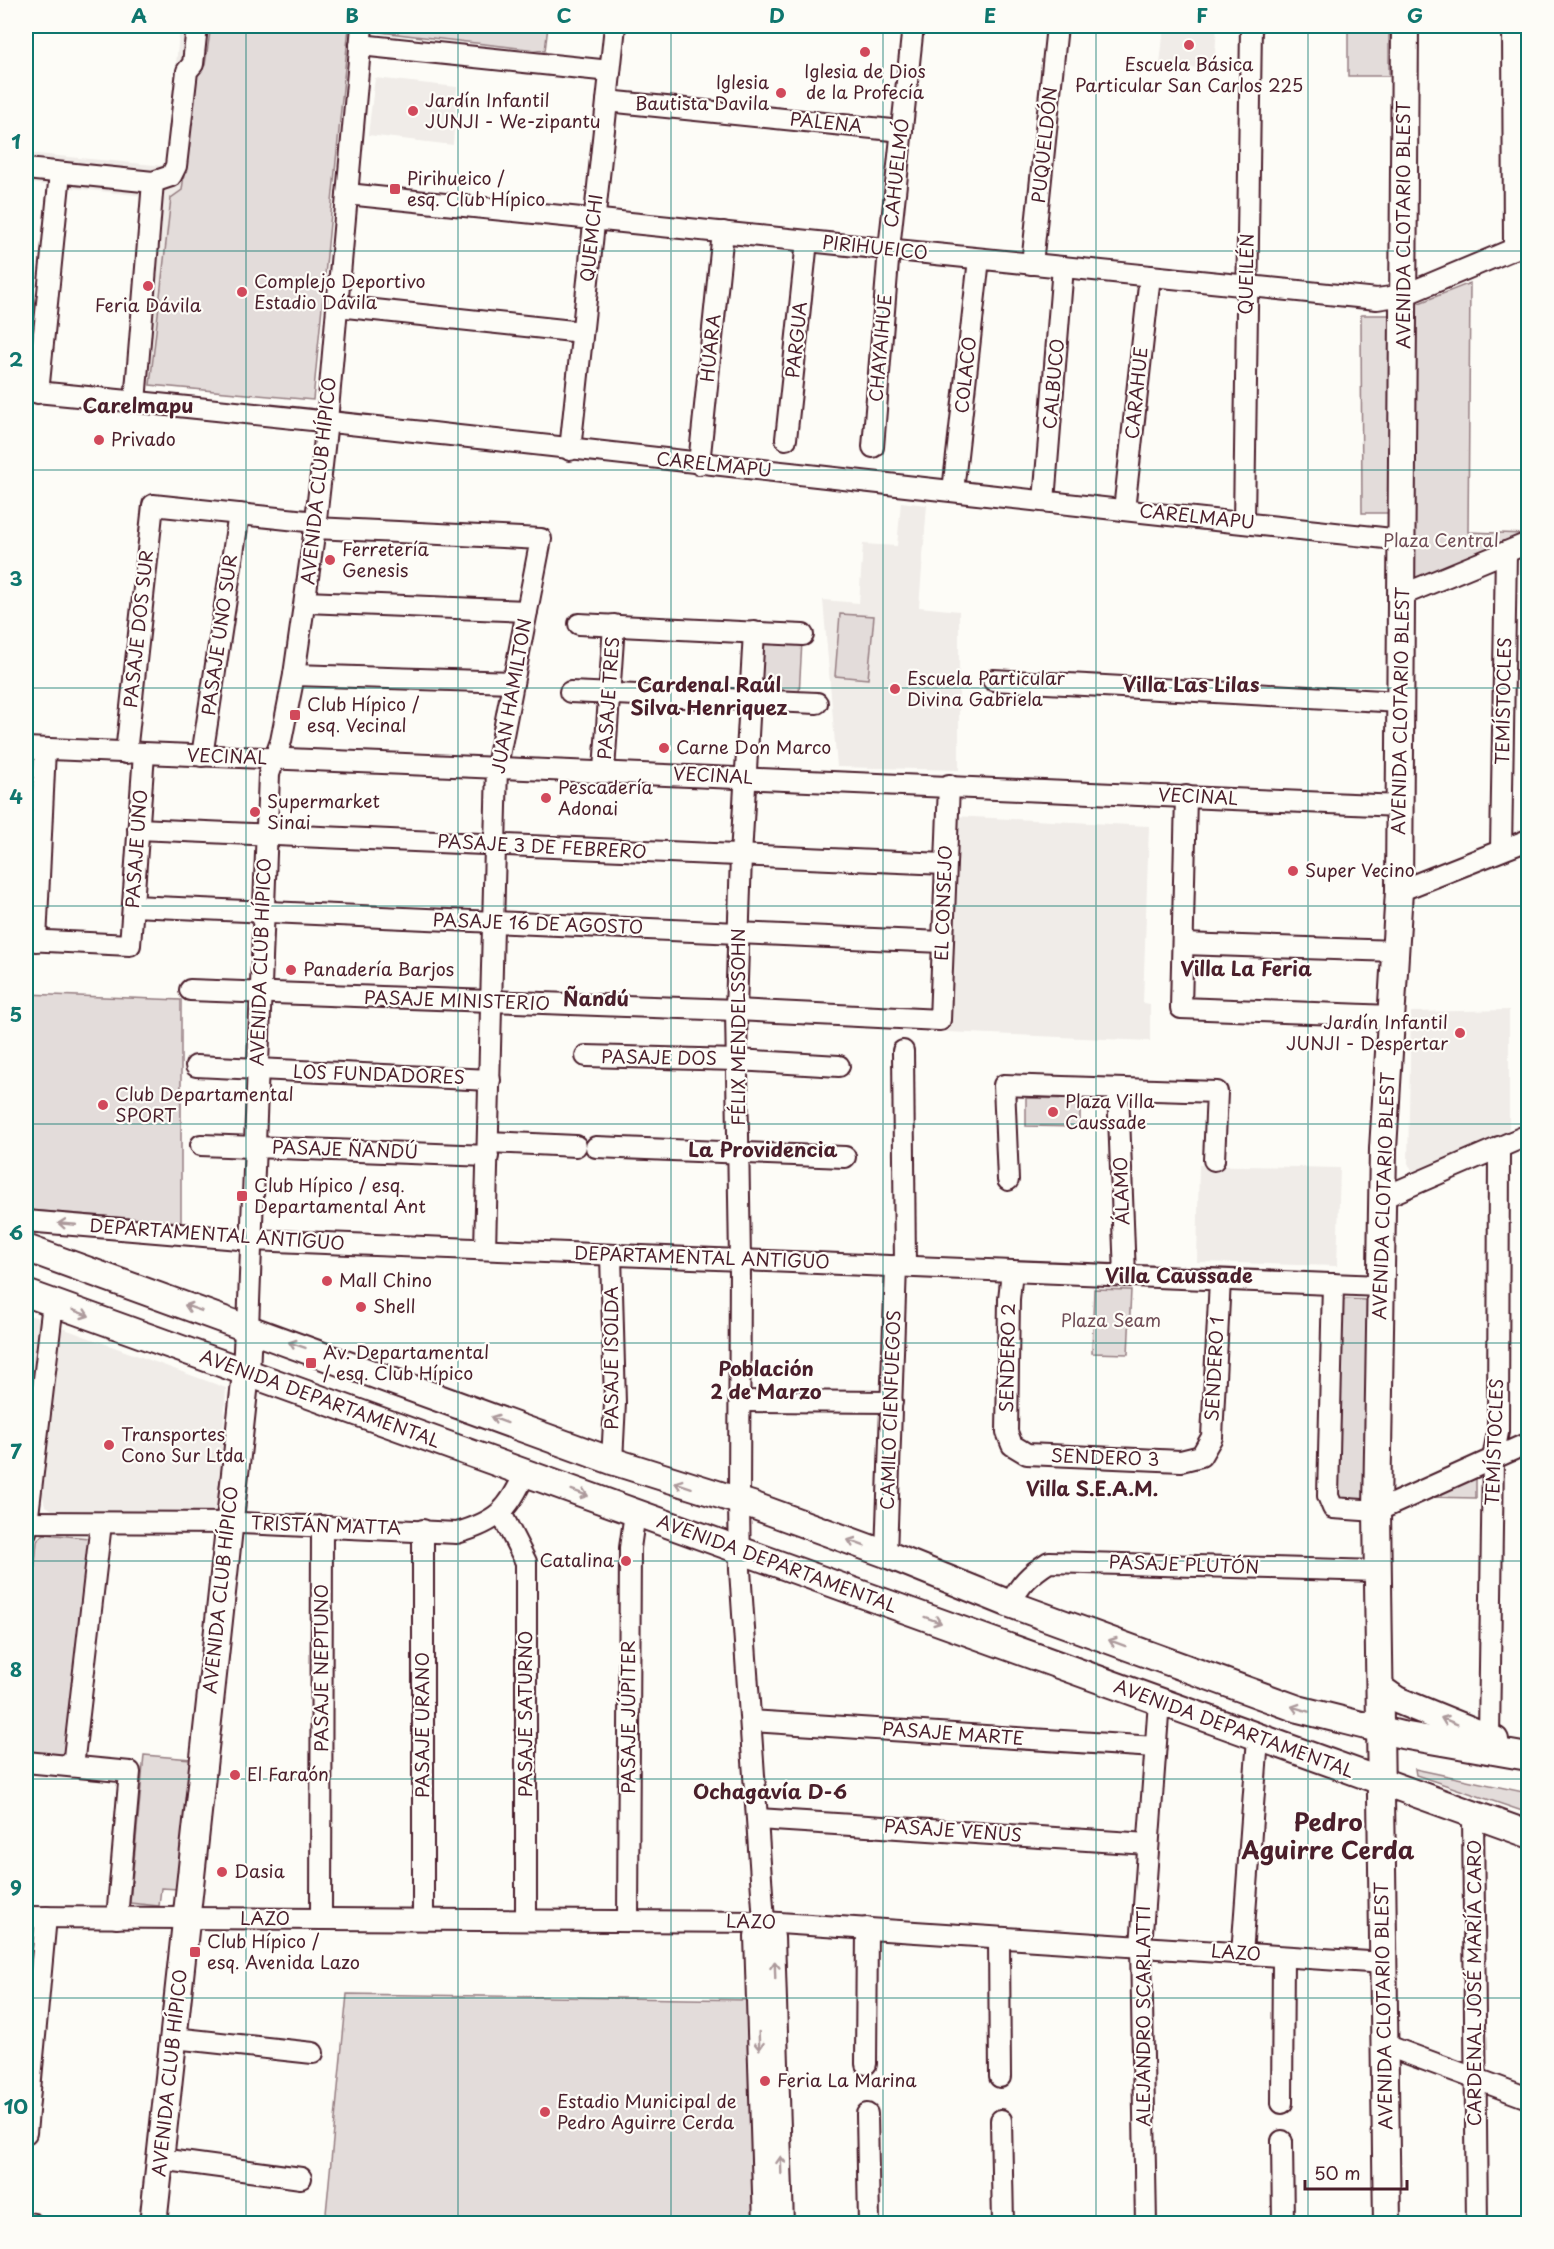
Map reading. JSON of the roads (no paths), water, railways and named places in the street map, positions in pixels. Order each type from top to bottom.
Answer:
[{"type":"main road","name":"AVENIDA CLOTARIO BLEST","points":[[1387,2223],[1377,1511],[1382,1197],[1399,891],[1405,26]]},
{"type":"main road","points":[[26,1248],[612,1461],[739,1502],[886,1554],[1010,1604],[1279,1702],[1381,1730],[1525,1756]]},
{"type":"main road","name":"AVENIDA DEPARTAMENTAL","points":[[26,1293],[1528,1834]]},
{"type":"main road","name":"AVENIDA CLUB HÍPICO","points":[[153,2223],[246,1373],[248,1328]]},
{"type":"main road","points":[[1380,1688],[1397,1700],[1489,1737],[1525,1756]]},
{"type":"street","points":[[26,169],[153,182],[168,179],[176,166],[187,71],[194,64],[197,26]]},
{"type":"street","name":"QUEMCHI","points":[[570,450],[615,26]]},
{"type":"street","name":"CAHUELMÓ","points":[[889,249],[913,26]]},
{"type":"street","name":"PUQUELDÓN","points":[[1032,264],[1057,26]]},
{"type":"street","name":"QUEILÉN","points":[[1244,522],[1251,26]]},
{"type":"street","points":[[1513,26],[1521,246]]},
{"type":"street","points":[[361,35],[610,71]]},
{"type":"street","name":"AVENIDA CLUB HÍPICO","points":[[248,1328],[269,774],[281,741],[294,675],[315,525],[327,421],[361,35]]},
{"type":"street","name":"PALENA","points":[[607,100],[902,131]]},
{"type":"street","points":[[32,392],[60,173]]},
{"type":"street","points":[[135,402],[153,182]]},
{"type":"street","name":"PIRIHUEICO","points":[[347,194],[1377,299],[1404,295],[1521,246]]},
{"type":"street","name":"HUARA","points":[[699,464],[723,232]]},
{"type":"street","name":"PARGUA","points":[[786,439],[807,241]]},
{"type":"street","name":"CHAYAIHUE","points":[[873,447],[889,249]]},
{"type":"street","name":"COLACO","points":[[953,491],[979,259]]},
{"type":"street","name":"CALBUCO","points":[[1044,501],[1063,267]]},
{"type":"street","name":"CARAHUE","points":[[1124,510],[1150,276]]},
{"type":"street","points":[[337,306],[582,332]]},
{"type":"street","name":"CARELMAPU","points":[[32,392],[327,421],[570,450],[1403,540]]},
{"type":"street","name":"PASAJE DOS SUR","points":[[135,753],[153,505],[238,514]]},
{"type":"street","points":[[238,514],[315,525]]},
{"type":"street","name":"PASAJE UNO SUR","points":[[202,756],[238,514]]},
{"type":"street","name":"JUAN HAMILTON","points":[[315,525],[541,539],[497,766],[485,1249]]},
{"type":"street","points":[[1402,596],[1528,543]]},
{"type":"street","name":"TEMÍSTOCLES","points":[[1501,850],[1506,552]]},
{"type":"street","points":[[305,602],[527,611]]},
{"type":"street","points":[[579,624],[803,634]]},
{"type":"street","name":"PASAJE TRES","points":[[604,771],[614,625]]},
{"type":"street","name":"FÉLIX MENDELSSOHN","points":[[754,632],[752,700],[741,856],[736,1010],[740,1260],[739,1551],[764,1922],[774,1936],[783,2223]]},
{"type":"street","points":[[294,675],[513,682]]},
{"type":"street","points":[[993,680],[1401,702]]},
{"type":"street","points":[[570,692],[817,703]]},
{"type":"street","name":"VECINAL","points":[[26,748],[273,760],[497,766],[949,785],[1400,806]]},
{"type":"street","points":[[31,940],[45,749]]},
{"type":"street","name":"PASAJE UNO","points":[[31,940],[130,945],[138,829],[135,753]]},
{"type":"street","name":"EL CONSEJO","points":[[939,1020],[949,785]]},
{"type":"street","points":[[1186,796],[1181,1008],[1392,1016]]},
{"type":"street","name":"PASAJE 3 DE FEBRERO","points":[[138,829],[945,864]]},
{"type":"street","points":[[1399,891],[1528,840]]},
{"type":"street","name":"PASAJE 16 DE AGOSTO","points":[[133,906],[942,942]]},
{"type":"street","points":[[1183,944],[1396,951]]},
{"type":"street","name":"PASAJE MINISTERIO","points":[[190,990],[736,1010],[939,1020]]},
{"type":"street","name":"CAMILO CIENFUEGOS","points":[[886,1554],[892,1402],[901,1266],[903,1051]]},
{"type":"street","name":"PASAJE DOS","points":[[586,1056],[737,1060],[839,1066]]},
{"type":"street","name":"LOS FUNDADORES","points":[[196,1066],[490,1080]]},
{"type":"street","points":[[1008,1180],[1004,1085],[1217,1092],[1214,1160]]},
{"type":"street","name":"ÁLAMO","points":[[1118,1089],[1124,1267]]},
{"type":"street","points":[[1382,1197],[1528,1135]]},
{"type":"street","name":"PASAJE ÑANDÚ","points":[[201,1145],[488,1149],[576,1146]]},
{"type":"street","points":[[596,1147],[845,1157]]},
{"type":"street","name":"TEMÍSTOCLES","points":[[1489,1737],[1493,1458],[1498,1432],[1499,1147]]},
{"type":"street","name":"DEPARTAMENTAL ANTIGUO","points":[[26,1221],[251,1240],[1012,1271],[1124,1267],[1220,1280],[1380,1286]]},
{"type":"street","name":"PASAJE ISOLDA","points":[[611,1255],[615,1394],[612,1461]]},
{"type":"street","name":"SENDERO 2","points":[[1012,1271],[1009,1299],[1007,1432],[1012,1445]]},
{"type":"street","name":"SENDERO 1","points":[[1201,1456],[1212,1437],[1220,1280]]},
{"type":"street","points":[[1333,1284],[1328,1496],[1330,1504],[1338,1511],[1377,1511],[1528,1443]]},
{"type":"street","points":[[26,1526],[53,1303]]},
{"type":"street","points":[[740,1401],[892,1402]]},
{"type":"street","name":"SENDERO 3","points":[[1012,1445],[1027,1454],[1181,1461],[1201,1456]]},
{"type":"street","name":"TRISTÁN MATTA","points":[[26,1526],[101,1522],[228,1524],[457,1533],[482,1526],[501,1513],[514,1498],[525,1473]]},
{"type":"street","name":"PASAJE SATURNO","points":[[501,1513],[526,1562],[526,1920]]},
{"type":"street","name":"PASAJE JÚPITER","points":[[628,1921],[630,1548],[635,1513]]},
{"type":"street","points":[[73,1766],[101,1522]]},
{"type":"street","name":"PASAJE NEPTUNO","points":[[321,1919],[322,1526]]},
{"type":"street","name":"PASAJE URANO","points":[[423,1530],[423,1919]]},
{"type":"street","name":"PASAJE PLUTÓN","points":[[1010,1604],[1019,1586],[1032,1573],[1049,1562],[1378,1571]]},
{"type":"street","name":"ALEJANDRO SCARLATTI","points":[[1146,2223],[1141,1946],[1159,1702]]},
{"type":"street","name":"PASAJE MARTE","points":[[750,1721],[1155,1747]]},
{"type":"street","points":[[1242,1954],[1258,1738]]},
{"type":"street","points":[[26,1762],[130,1772],[117,1918]]},
{"type":"street","name":"CARDENAL JOSÉ MARÍA CARO","points":[[1473,1815],[1477,2223]]},
{"type":"street","name":"PASAJE VENUS","points":[[758,1818],[1148,1844]]},
{"type":"street","name":"LAZO","points":[[26,1917],[764,1922],[1384,1963]]},
{"type":"street","points":[[26,2133],[46,1917]]},
{"type":"street","name":"FÉLIX MENDELSSOHN","points":[[764,1922],[755,1936],[764,2223]]},
{"type":"street","points":[[866,2064],[867,1928]]},
{"type":"street","points":[[999,1939],[1000,2077]]},
{"type":"street","points":[[1282,2103],[1283,1957]]},
{"type":"street","points":[[174,2038],[313,2053]]},
{"type":"street","points":[[1385,2045],[1528,2098]]},
{"type":"street","points":[[867,2114],[869,2223]]},
{"type":"street","points":[[1001,2120],[1003,2223]]},
{"type":"street","points":[[1282,2141],[1283,2223]]},
{"type":"street","points":[[160,2159],[301,2178]]},
{"type":"street","points":[[26,2223],[33,2223]]},
{"type":"place","name":"Escuela Básica Particular San Carlos 225","points":[[1189,45]]},
{"type":"place","name":"Iglesia de Dios de la Profecía","points":[[865,52]]},
{"type":"place","name":"Iglesia Bautista Davila","points":[[781,93]]},
{"type":"place","name":"Jardín Infantil JUNJI - We-zipantu","points":[[413,111]]},
{"type":"place","name":"Pirihueico / esq. Club Hípico","points":[[395,189]]},
{"type":"place","name":"Feria Dávila","points":[[148,286]]},
{"type":"place","name":"Complejo Deportivo Estadio Dávila","points":[[242,292]]},
{"type":"place","name":"Privado","points":[[99,440]]},
{"type":"place","name":"Ferretería Genesis","points":[[330,560]]},
{"type":"place","name":"Escuela Particular Divina Gabriela","points":[[895,689]]},
{"type":"place","name":"Club Hípico / esq. Vecinal","points":[[295,715]]},
{"type":"place","name":"Carne Don Marco","points":[[664,748]]},
{"type":"place","name":"Pescadería Adonai","points":[[546,798]]},
{"type":"place","name":"Supermarket Sinai","points":[[255,812]]},
{"type":"place","name":"Super Vecino","points":[[1293,871]]},
{"type":"place","name":"Panadería Barjos","points":[[291,970]]},
{"type":"place","name":"Jardín Infantil JUNJI - Despertar","points":[[1460,1033]]},
{"type":"place","name":"Club Departamental SPORT","points":[[103,1105]]},
{"type":"place","name":"Plaza Villa Caussade","points":[[1053,1112]]},
{"type":"place","name":"Club Hípico / esq. Departamental Ant","points":[[242,1196]]},
{"type":"place","name":"Mall Chino","points":[[327,1281]]},
{"type":"place","name":"Shell","points":[[361,1307]]},
{"type":"place","name":"Av. Departamental / esq. Club Hípico","points":[[311,1363]]},
{"type":"place","name":"Transportes Cono Sur Ltda","points":[[109,1445]]},
{"type":"place","name":"Catalina","points":[[626,1561]]},
{"type":"place","name":"El Faraón","points":[[235,1775]]},
{"type":"place","name":"Dasia","points":[[222,1872]]},
{"type":"place","name":"Club Hípico / esq. Avenida Lazo","points":[[195,1952]]},
{"type":"place","name":"Feria La Marina","points":[[765,2081]]},
{"type":"place","name":"Estadio Municipal de Pedro Aguirre Cerda","points":[[545,2112]]},
{"type":"district","name":"Carelmapu","points":[[138,406]]},
{"type":"district","name":"Villa Las Lilas","points":[[1191,685]]},
{"type":"district","name":"Cardenal Raúl Silva Henriquez","points":[[709,696]]},
{"type":"district","name":"Villa La Feria","points":[[1246,969]]},
{"type":"district","name":"Ñandú","points":[[596,999]]},
{"type":"district","name":"La Providencia","points":[[763,1150]]},
{"type":"district","name":"Villa Caussade","points":[[1179,1276]]},
{"type":"district","name":"Población 2 de Marzo","points":[[766,1380]]},
{"type":"district","name":"Villa S.E.A.M.","points":[[1092,1489]]},
{"type":"district","name":"Ochagavía D-6","points":[[770,1792]]},
{"type":"district","name":"Pedro Aguirre Cerda","points":[[1328,1837]]},
{"type":"park label","name":"Plaza Central","points":[[1441,541]]},
{"type":"park label","name":"Plaza Seam","points":[[1111,1321]]}]
